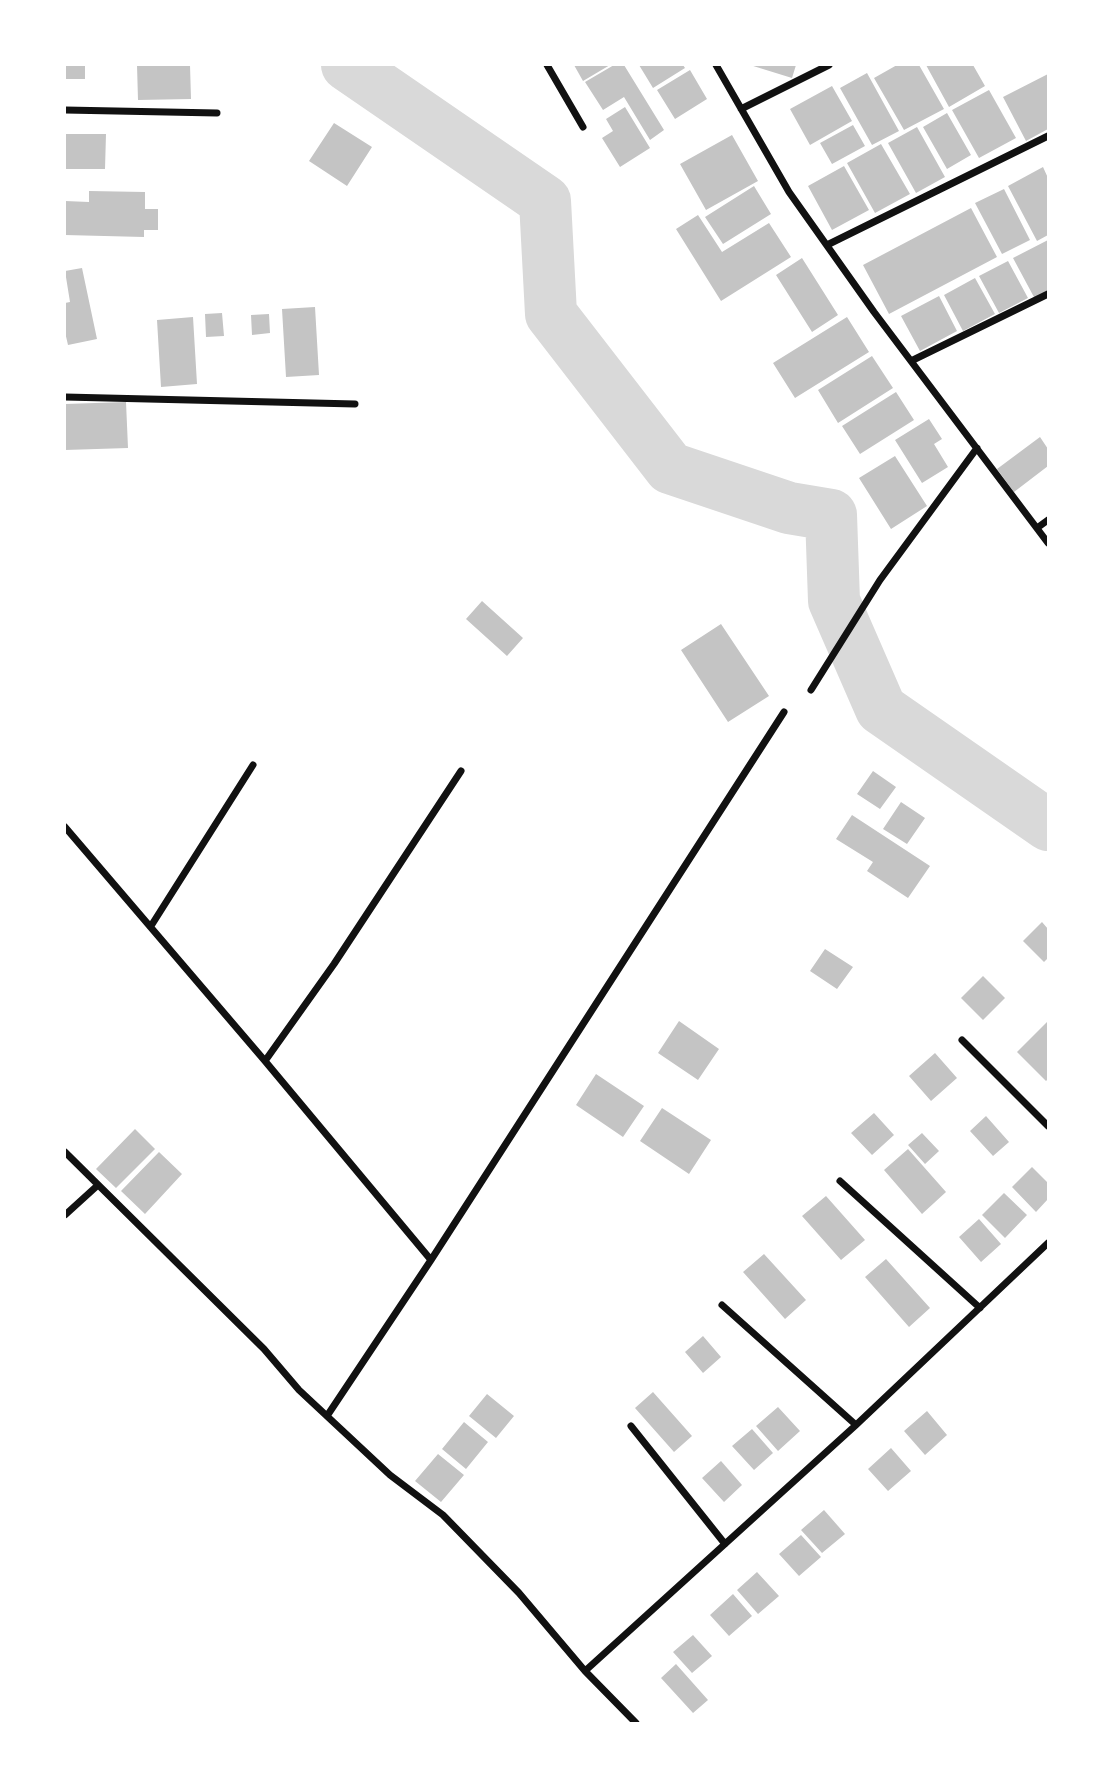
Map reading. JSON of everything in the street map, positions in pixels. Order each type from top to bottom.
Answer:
[{"type":"street","points":[[547,65],[583,127]]},
{"type":"street","points":[[716,65],[789,192],[911,361],[1048,543]]},
{"type":"street","points":[[741,109],[829,65]]},
{"type":"street","points":[[65,110],[217,113]]},
{"type":"street","points":[[827,245],[1048,136]]},
{"type":"street","points":[[911,361],[1048,294]]},
{"type":"street","points":[[65,397],[355,404]]},
{"type":"street","points":[[811,690],[880,580],[977,448]]},
{"type":"street","points":[[1037,528],[1048,520]]},
{"type":"street","points":[[327,1416],[431,1260],[784,712]]},
{"type":"street","points":[[151,926],[253,765]]},
{"type":"street","points":[[265,1061],[334,964],[461,771]]},
{"type":"street","points":[[65,827],[431,1260]]},
{"type":"street","points":[[962,1040],[1048,1126]]},
{"type":"street","points":[[65,1152],[264,1349],[299,1390],[390,1475],[443,1515],[519,1593],[585,1671],[636,1723]]},
{"type":"street","points":[[840,1181],[980,1308]]},
{"type":"street","points":[[65,1215],[99,1185]]},
{"type":"street","points":[[585,1671],[856,1425],[1048,1243]]},
{"type":"street","points":[[722,1305],[856,1425]]},
{"type":"street","points":[[631,1426],[725,1544]]},
{"type":"building","points":[[65,65],[85,65],[85,79],[65,79]]},
{"type":"building","points":[[137,65],[190,65],[191,99],[138,100]]},
{"type":"building","points":[[574,65],[610,65],[583,81]]},
{"type":"building","points":[[614,65],[624,65],[664,130],[650,140],[624,97],[603,110],[585,82]]},
{"type":"building","points":[[639,65],[683,65],[685,68],[653,88]]},
{"type":"building","points":[[750,65],[796,65],[792,78]]},
{"type":"building","points":[[897,65],[919,65],[944,109],[904,130],[874,78]]},
{"type":"building","points":[[926,65],[973,65],[985,86],[949,107]]},
{"type":"building","points":[[690,70],[707,99],[675,119],[657,90]]},
{"type":"building","points":[[867,73],[899,131],[872,145],[840,88]]},
{"type":"building","points":[[1048,74],[1048,129],[1026,141],[1003,97]]},
{"type":"building","points":[[832,86],[852,121],[810,145],[790,109]]},
{"type":"building","points":[[989,90],[1016,138],[979,158],[952,110]]},
{"type":"building","points":[[625,107],[650,148],[620,167],[602,138],[613,131],[606,119]]},
{"type":"building","points":[[947,113],[971,155],[947,169],[923,127]]},
{"type":"building","points":[[334,123],[372,147],[347,186],[309,161]]},
{"type":"building","points":[[853,125],[865,146],[832,164],[820,143]]},
{"type":"building","points":[[917,127],[945,177],[916,193],[888,143]]},
{"type":"building","points":[[65,134],[106,134],[105,169],[65,169]]},
{"type":"building","points":[[732,135],[758,181],[706,210],[680,164]]},
{"type":"building","points":[[881,144],[910,194],[875,213],[847,163]]},
{"type":"building","points":[[844,166],[869,210],[832,230],[808,186]]},
{"type":"building","points":[[1043,167],[1048,178],[1048,235],[1037,241],[1008,186]]},
{"type":"building","points":[[754,186],[771,214],[723,244],[705,217]]},
{"type":"building","points":[[1004,189],[1030,240],[1002,254],[975,203]]},
{"type":"building","points":[[89,191],[145,192],[145,209],[158,209],[158,230],[144,230],[144,237],[65,235],[65,201],[89,202]]},
{"type":"building","points":[[971,208],[997,257],[889,314],[863,265]]},
{"type":"building","points":[[698,215],[722,252],[769,223],[791,257],[721,301],[676,229]]},
{"type":"building","points":[[1048,240],[1048,292],[1035,299],[1013,258]]},
{"type":"building","points":[[802,258],[838,315],[812,332],[776,275]]},
{"type":"building","points":[[1008,261],[1028,298],[999,313],[979,276]]},
{"type":"building","points":[[82,268],[97,339],[68,345],[65,303],[70,302],[65,271]]},
{"type":"building","points":[[975,278],[995,314],[963,331],[944,295]]},
{"type":"building","points":[[939,296],[957,331],[920,351],[901,316]]},
{"type":"building","points":[[315,307],[319,375],[286,377],[282,309]]},
{"type":"building","points":[[222,313],[224,336],[206,337],[205,314]]},
{"type":"building","points":[[269,314],[270,333],[252,335],[251,315]]},
{"type":"building","points":[[193,317],[197,384],[161,387],[157,320]]},
{"type":"building","points":[[847,317],[869,352],[795,398],[773,363]]},
{"type":"building","points":[[872,356],[893,388],[838,423],[818,390]]},
{"type":"building","points":[[896,392],[914,420],[860,454],[842,426]]},
{"type":"building","points":[[126,402],[128,448],[65,450],[65,404]]},
{"type":"building","points":[[929,419],[942,439],[934,444],[948,467],[922,483],[895,440]]},
{"type":"building","points":[[1040,437],[1048,449],[1048,466],[1014,492],[997,469]]},
{"type":"building","points":[[895,456],[927,506],[891,529],[859,478]]},
{"type":"building","points":[[482,601],[523,638],[507,656],[466,619]]},
{"type":"building","points":[[721,624],[769,696],[728,722],[681,650]]},
{"type":"building","points":[[873,771],[896,787],[880,809],[857,794]]},
{"type":"building","points":[[901,802],[925,818],[907,844],[883,829]]},
{"type":"building","points":[[852,815],[930,866],[908,898],[867,871],[873,862],[836,839]]},
{"type":"building","points":[[1042,922],[1048,929],[1048,958],[1044,962],[1023,941]]},
{"type":"building","points":[[825,949],[853,967],[837,989],[810,971]]},
{"type":"building","points":[[983,976],[1005,998],[983,1020],[961,998]]},
{"type":"building","points":[[679,1021],[719,1049],[698,1080],[658,1053]]},
{"type":"building","points":[[1048,1021],[1048,1079],[1046,1081],[1017,1052]]},
{"type":"building","points":[[935,1053],[957,1078],[931,1101],[909,1076]]},
{"type":"building","points":[[596,1074],[644,1106],[623,1137],[576,1105]]},
{"type":"building","points":[[662,1108],[711,1140],[689,1174],[640,1141]]},
{"type":"building","points":[[874,1113],[894,1135],[872,1155],[851,1133]]},
{"type":"building","points":[[986,1116],[1009,1142],[993,1156],[970,1131]]},
{"type":"building","points":[[135,1129],[155,1149],[116,1188],[96,1169]]},
{"type":"building","points":[[922,1133],[939,1151],[925,1164],[908,1145]]},
{"type":"building","points":[[908,1149],[946,1192],[922,1214],[884,1170]]},
{"type":"building","points":[[159,1152],[182,1174],[145,1214],[121,1191]]},
{"type":"building","points":[[1032,1167],[1048,1183],[1048,1199],[1036,1212],[1012,1187]]},
{"type":"building","points":[[1004,1193],[1027,1215],[1005,1238],[982,1215]]},
{"type":"building","points":[[826,1196],[865,1240],[841,1260],[802,1216]]},
{"type":"building","points":[[979,1219],[1001,1244],[981,1262],[959,1237]]},
{"type":"building","points":[[764,1254],[806,1300],[785,1319],[743,1272]]},
{"type":"building","points":[[886,1259],[930,1308],[909,1327],[865,1277]]},
{"type":"building","points":[[703,1336],[721,1357],[703,1373],[685,1352]]},
{"type":"building","points":[[653,1392],[692,1436],[674,1452],[635,1408]]},
{"type":"building","points":[[487,1394],[514,1416],[496,1438],[469,1416]]},
{"type":"building","points":[[778,1407],[800,1431],[778,1451],[756,1426]]},
{"type":"building","points":[[927,1411],[947,1435],[925,1455],[904,1431]]},
{"type":"building","points":[[464,1422],[488,1442],[466,1469],[442,1449]]},
{"type":"building","points":[[752,1429],[773,1453],[754,1470],[732,1446]]},
{"type":"building","points":[[891,1448],[911,1471],[888,1491],[868,1469]]},
{"type":"building","points":[[438,1454],[464,1475],[441,1502],[415,1481]]},
{"type":"building","points":[[721,1461],[742,1485],[724,1502],[702,1478]]},
{"type":"building","points":[[824,1510],[845,1534],[822,1553],[801,1530]]},
{"type":"building","points":[[801,1535],[821,1557],[799,1576],[779,1554]]},
{"type":"building","points":[[757,1572],[779,1596],[758,1614],[737,1590]]},
{"type":"building","points":[[733,1594],[752,1616],[729,1636],[710,1615]]},
{"type":"building","points":[[693,1635],[712,1656],[692,1673],[673,1652]]},
{"type":"building","points":[[676,1664],[708,1700],[693,1713],[661,1678]]},
{"type":"waterway","points":[[347,65],[545,201],[551,314],[670,468],[789,508],[831,515],[834,601],[881,709],[1048,825]]}]
